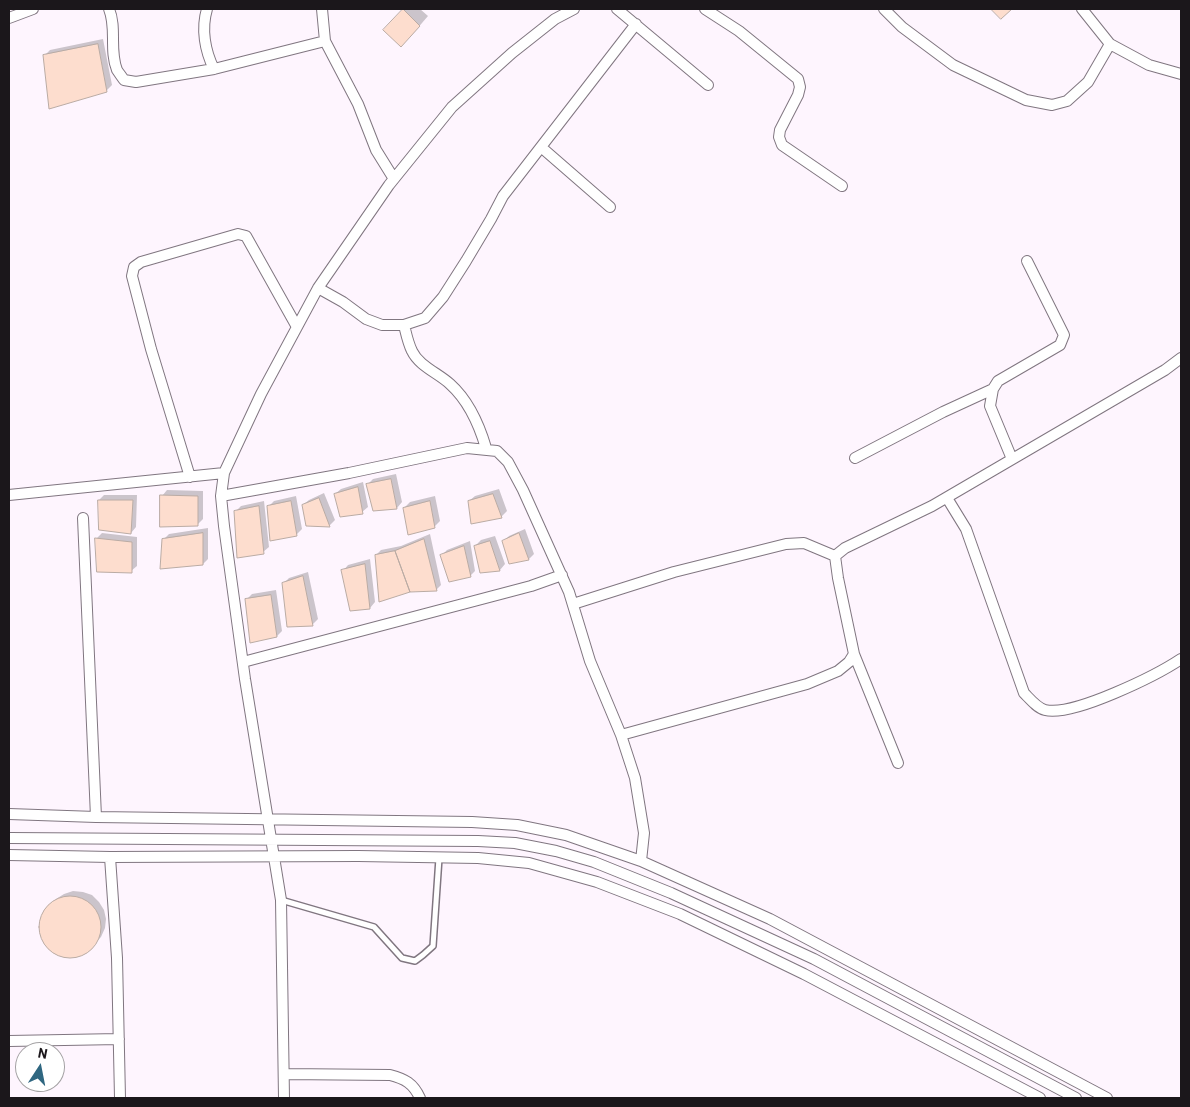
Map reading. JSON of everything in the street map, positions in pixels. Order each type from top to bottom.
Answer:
[{"type":"street","points":[[9,18],[33,9]]},
{"type":"street","points":[[109,9],[113,18],[114,54],[117,70],[124,80],[136,82],[214,69],[325,41]]},
{"type":"street","points":[[207,9],[204,18],[205,40],[208,57],[214,69]]},
{"type":"street","points":[[322,9],[325,41],[358,104],[376,150],[394,179]]},
{"type":"street","points":[[284,1098],[281,900],[267,820],[224,526],[221,496],[224,473],[261,394],[318,288],[394,179],[452,107],[512,53],[555,19],[574,9]]},
{"type":"street","points":[[617,9],[708,85]]},
{"type":"street","points":[[705,9],[740,31],[798,79],[800,87],[798,95],[780,130],[779,137],[782,145],[842,186]]},
{"type":"street","points":[[884,9],[902,28],[953,65],[1026,100],[1052,105],[1067,101],[1088,82],[1110,44]]},
{"type":"street","points":[[1082,9],[1110,44],[1149,65],[1181,74]]},
{"type":"street","points":[[318,288],[343,302],[366,319],[382,325],[404,325],[425,318],[443,296],[491,219],[502,196],[636,24]]},
{"type":"street","points":[[541,147],[610,207]]},
{"type":"street","points":[[190,477],[151,349],[132,276],[134,267],[141,262],[238,234],[246,236],[297,327]]},
{"type":"street","points":[[1012,459],[990,406],[993,389],[998,381],[1060,345],[1064,335],[1027,261]]},
{"type":"street","points":[[404,325],[412,352],[420,362],[450,384],[466,402],[481,431],[486,448]]},
{"type":"street","points":[[835,556],[845,548],[947,498],[1156,375],[1181,358]]},
{"type":"street","points":[[855,458],[943,412],[993,389]]},
{"type":"street","points":[[221,496],[349,473],[467,448],[497,450],[508,462],[523,490],[562,575],[590,661],[621,735],[636,778],[644,833],[641,861]]},
{"type":"street","points":[[9,495],[224,473]]},
{"type":"street","points":[[947,498],[966,529],[1024,693],[1044,710],[1076,708],[1118,692],[1181,659]]},
{"type":"street","points":[[83,518],[96,817]]},
{"type":"street","points":[[573,604],[674,572],[786,544],[804,543],[835,556]]},
{"type":"street","points":[[835,556],[854,654],[898,763]]},
{"type":"street","points":[[243,662],[531,586],[562,575]]},
{"type":"street","points":[[621,735],[808,684],[838,672],[854,654]]},
{"type":"street","points":[[9,814],[267,820],[472,822],[517,825],[566,835],[641,861],[770,919],[1107,1098]]},
{"type":"street","points":[[9,838],[478,841],[515,843],[556,851],[594,862],[671,893],[814,959],[1076,1098]]},
{"type":"street","points":[[9,854],[110,857],[439,857],[478,858],[529,863],[597,882],[680,914],[804,974],[1040,1098]]},
{"type":"street","points":[[110,857],[117,958],[120,1098]]},
{"type":"street","points":[[9,1041],[119,1039]]},
{"type":"street","points":[[284,1074],[390,1075],[405,1079],[413,1086],[420,1098]]},
{"type":"lane","points":[[281,900],[374,927],[402,958],[415,961],[433,946],[439,857]]},
{"type":"building","points":[[403,9],[420,26],[401,47],[383,30]]},
{"type":"building","points":[[991,9],[1012,9],[1001,19]]},
{"type":"building","points":[[98,44],[107,92],[49,109],[43,55]]},
{"type":"building","points":[[391,479],[397,509],[373,511],[366,484]]},
{"type":"building","points":[[358,487],[363,514],[340,517],[334,494]]},
{"type":"building","points":[[493,494],[502,518],[471,524],[468,501]]},
{"type":"building","points":[[160,495],[198,496],[198,526],[160,527]]},
{"type":"building","points":[[319,498],[330,527],[306,526],[302,505]]},
{"type":"building","points":[[98,500],[133,500],[131,534],[99,530]]},
{"type":"building","points":[[291,501],[297,536],[270,541],[267,506]]},
{"type":"building","points":[[430,501],[435,528],[408,535],[403,508]]},
{"type":"building","points":[[259,506],[264,554],[237,558],[234,511]]},
{"type":"building","points":[[203,533],[203,565],[160,569],[162,539]]},
{"type":"building","points":[[519,533],[529,560],[509,564],[502,541]]},
{"type":"building","points":[[95,538],[132,542],[132,573],[97,572]]},
{"type":"building","points":[[424,539],[437,591],[410,592],[395,551]]},
{"type":"building","points":[[490,541],[500,571],[480,573],[474,546]]},
{"type":"building","points":[[464,546],[471,577],[449,582],[440,555]]},
{"type":"building","points":[[395,551],[410,592],[379,602],[375,555]]},
{"type":"building","points":[[365,564],[370,609],[350,611],[341,570]]},
{"type":"building","points":[[303,576],[313,626],[287,627],[282,583]]},
{"type":"building","points":[[271,595],[277,637],[250,643],[245,599]]},
{"type":"building","points":[[70,896],[82,899],[92,905],[98,915],[101,927],[98,939],[92,949],[82,955],[70,958],[58,955],[48,949],[42,939],[39,927],[42,915],[48,905],[58,899]]}]
